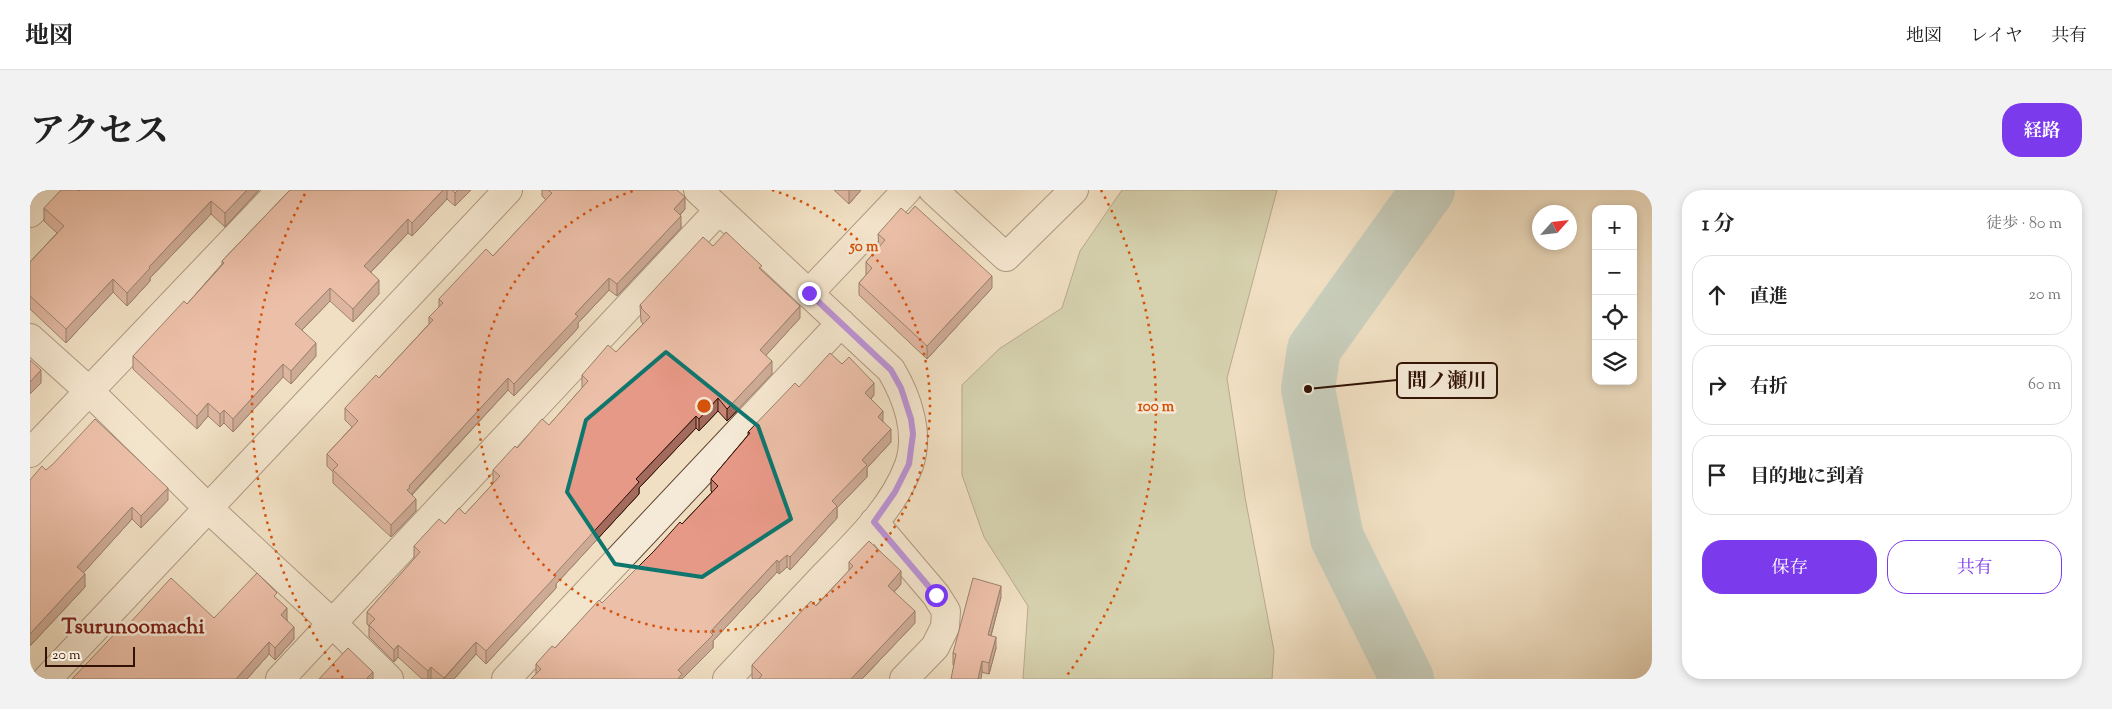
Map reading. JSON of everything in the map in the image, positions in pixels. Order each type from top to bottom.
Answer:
[{"type":"street","points":[[30,213],[52,190]]},
{"type":"street","points":[[30,453],[281,190]]},
{"type":"street","points":[[48,679],[508,190]]},
{"type":"street","points":[[698,190],[891,370],[901,388],[911,419],[913,434],[909,464],[895,492],[874,522],[727,679]]},
{"type":"street","points":[[809,293],[907,190]]},
{"type":"street","points":[[933,190],[1006,257],[1074,190]]},
{"type":"street","points":[[280,679],[719,210]]},
{"type":"street","points":[[506,679],[841,323]]},
{"type":"street","points":[[30,338],[89,391],[208,508],[332,623],[389,679]]},
{"type":"street","points":[[874,522],[936,595],[946,611],[945,627],[935,647],[904,679]]},
{"type":"highlighted area","points":[[666,352],[758,426],[791,519],[702,577],[615,564],[567,492],[586,420]]},
{"type":"green space","points":[[1122,190],[1277,190],[1227,378],[1245,497],[1274,651],[1272,679],[1023,679],[1028,606],[984,537],[962,475],[962,385],[999,349],[1062,308],[1080,251]]},
{"type":"building","points":[[61,190],[247,190],[225,213],[211,201],[127,293],[113,279],[66,329],[30,296],[30,262],[64,226],[44,208]]},
{"type":"building","points":[[290,190],[443,190],[412,223],[408,219],[364,266],[379,280],[353,309],[330,288],[295,324],[316,343],[291,371],[283,364],[233,419],[224,410],[220,414],[208,403],[197,416],[133,356],[184,301],[187,304],[224,263],[222,261]]},
{"type":"building","points":[[548,190],[677,190],[685,197],[674,209],[681,216],[617,284],[609,278],[575,314],[578,316],[514,384],[508,378],[409,486],[410,488],[407,490],[416,499],[391,525],[333,470],[338,465],[327,454],[358,421],[345,408],[376,375],[379,378],[433,320],[429,317],[443,303],[439,299],[486,249],[493,256],[552,193]]},
{"type":"building","points":[[915,206],[992,276],[927,346],[859,283],[872,268],[866,262],[885,240],[878,234],[901,208],[908,214]]},
{"type":"building","points":[[726,232],[762,266],[759,268],[800,306],[760,350],[772,361],[727,409],[718,398],[699,419],[696,416],[636,479],[639,482],[555,574],[556,576],[486,651],[476,642],[444,678],[431,667],[428,671],[398,645],[394,650],[369,625],[375,619],[367,612],[420,552],[414,546],[439,519],[445,524],[459,508],[465,514],[500,476],[493,470],[515,446],[517,448],[542,419],[549,425],[588,381],[582,375],[608,345],[616,352],[650,317],[640,305],[703,237],[713,246]]},
{"type":"building","points":[[830,353],[842,364],[849,357],[874,383],[865,393],[883,411],[878,417],[891,429],[862,460],[867,465],[832,501],[837,506],[790,557],[787,555],[779,562],[777,560],[710,632],[713,635],[678,670],[682,674],[678,679],[531,679],[541,669],[536,664],[552,646],[555,648],[599,600],[602,603],[680,522],[682,524],[718,486],[711,479],[750,433],[748,432],[795,383],[799,387]]},
{"type":"building","points":[[30,360],[41,370],[30,382]]},
{"type":"building","points":[[95,419],[168,488],[141,516],[132,507],[77,567],[85,574],[30,634],[30,480],[42,466],[46,470],[53,464]]},
{"type":"building","points":[[869,541],[901,571],[888,586],[915,611],[851,679],[759,679],[762,675],[752,665],[811,601],[816,606],[853,566],[849,562]]},
{"type":"building","points":[[257,573],[277,593],[274,596],[287,608],[281,615],[294,627],[275,648],[269,642],[236,679],[72,679],[125,623],[128,625],[171,578],[214,618]]},
{"type":"building","points":[[973,578],[1001,586],[988,635],[996,637],[989,663],[982,661],[978,679],[951,679],[956,654],[953,653]]},
{"type":"building","points":[[348,648],[373,672],[368,679],[319,679]]},
{"type":"waterway","points":[[1407,679],[1337,538],[1308,389],[1314,349],[1428,190]]},
{"type":"place","name":"間ノ瀬川","points":[[1308,389]]},
{"type":"district","name":"Tsurunoomachi","points":[[133,628]]},
{"type":"route","points":[[809,293],[891,370],[901,388],[911,419],[913,434],[909,464],[895,492],[874,522],[936,595]]}]
